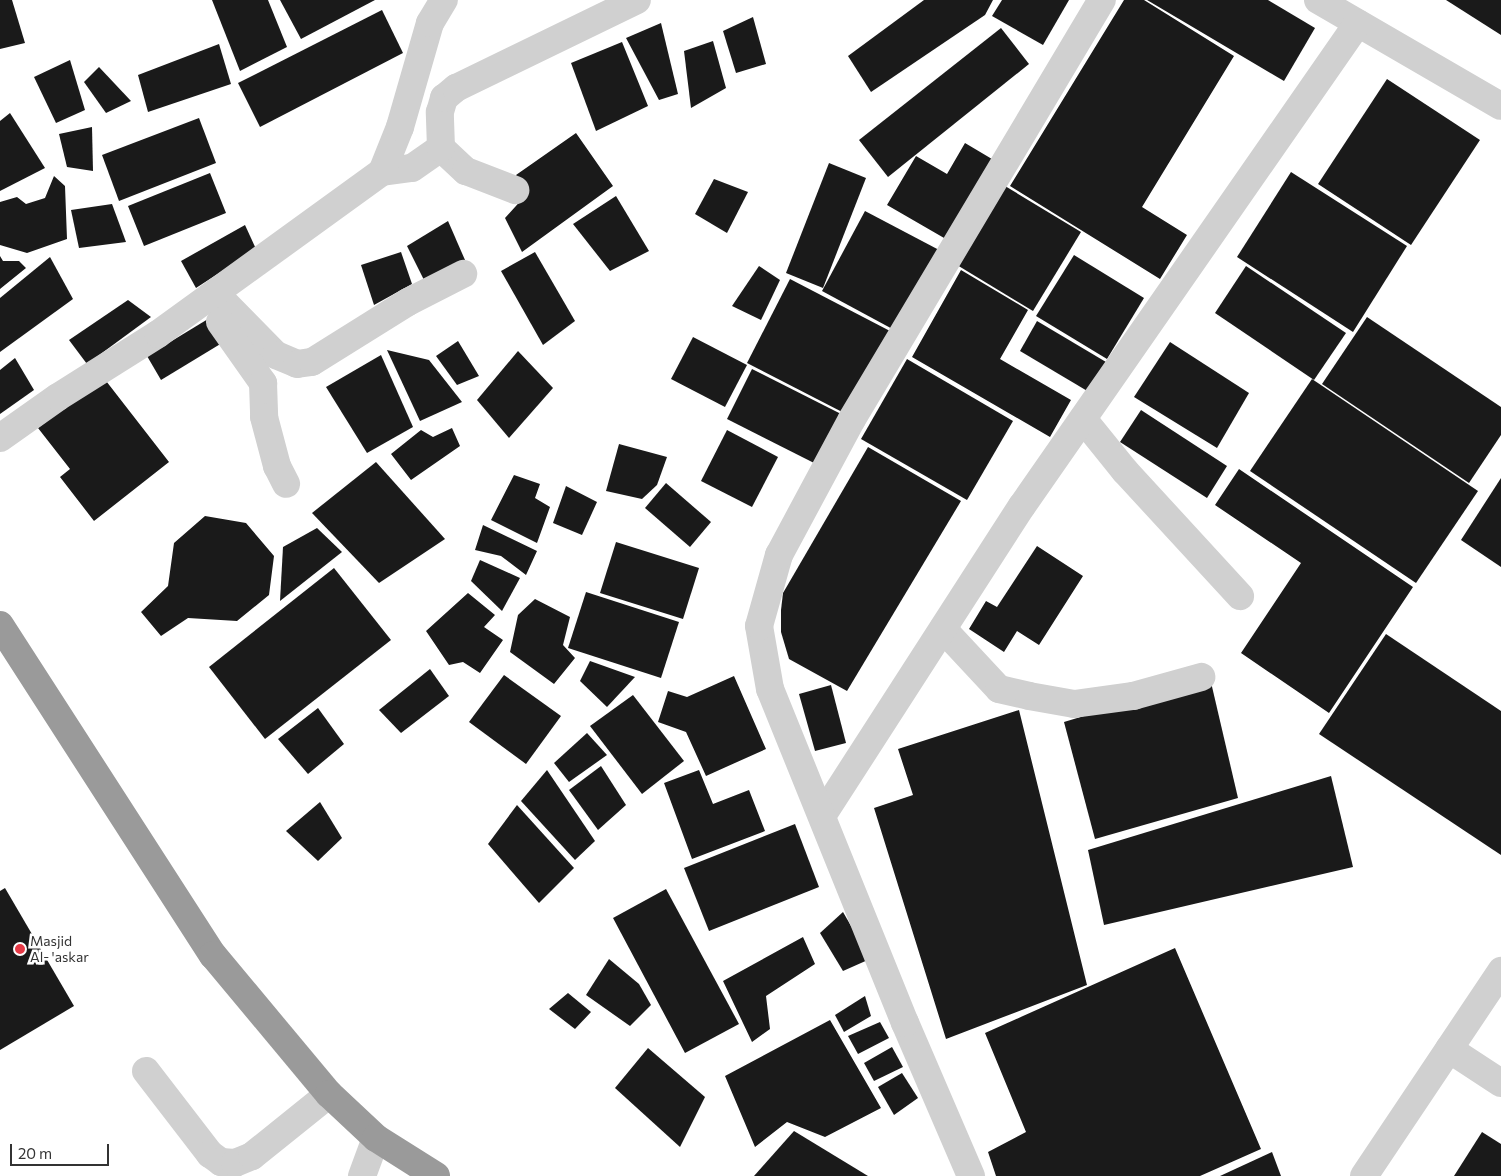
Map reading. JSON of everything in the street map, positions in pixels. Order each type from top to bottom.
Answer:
[{"type":"highway","points":[[0,625],[213,955],[329,1094],[376,1138],[436,1176]]},
{"type":"street","points":[[382,172],[400,128],[430,23],[444,0]]},
{"type":"street","points":[[515,190],[466,171],[441,148],[440,112],[444,98],[456,88],[637,0]]},
{"type":"street","points":[[971,1176],[905,1024],[770,689],[759,626],[779,554],[852,418],[1102,0]]},
{"type":"street","points":[[1318,0],[1501,106]]},
{"type":"street","points":[[822,816],[1082,419],[1358,23]]},
{"type":"street","points":[[0,438],[210,297],[382,172],[412,168],[441,148]]},
{"type":"street","points":[[210,297],[276,355],[297,364],[312,362],[408,302],[463,274]]},
{"type":"street","points":[[210,297],[263,383],[264,417],[277,466],[286,484]]},
{"type":"street","points":[[1082,419],[1125,471],[1240,596]]},
{"type":"street","points":[[943,629],[999,689],[1029,696],[1074,704],[1132,696],[1201,678]]},
{"type":"street","points":[[1364,1176],[1501,971]]},
{"type":"street","points":[[1449,1049],[1501,1083]]},
{"type":"street","points":[[146,1071],[210,1154],[228,1163],[235,1163],[252,1156],[329,1094]]},
{"type":"street","points":[[362,1176],[376,1138]]},
{"type":"building","points":[[0,0],[12,0],[25,43],[0,49]]},
{"type":"building","points":[[212,0],[268,0],[287,47],[240,71]]},
{"type":"building","points":[[280,0],[375,0],[301,39]]},
{"type":"building","points":[[924,0],[993,0],[985,15],[871,92],[848,56]]},
{"type":"building","points":[[1002,0],[1069,0],[1043,45],[992,16]]},
{"type":"building","points":[[1124,0],[1144,0],[1234,56],[1142,207],[1187,235],[1160,279],[1010,186]]},
{"type":"building","points":[[1147,0],[1268,0],[1315,28],[1284,81]]},
{"type":"building","points":[[1446,0],[1501,0],[1501,35]]},
{"type":"building","points":[[382,10],[403,53],[260,127],[238,83]]},
{"type":"building","points":[[753,17],[766,64],[736,73],[723,31]]},
{"type":"building","points":[[661,23],[678,94],[659,100],[626,38]]},
{"type":"building","points":[[1001,28],[1029,64],[888,177],[859,140]]},
{"type":"building","points":[[713,41],[726,88],[691,108],[684,51]]},
{"type":"building","points":[[622,42],[648,106],[596,131],[571,63]]},
{"type":"building","points":[[219,44],[231,84],[148,112],[138,75]]},
{"type":"building","points":[[70,60],[85,110],[56,123],[34,77]]},
{"type":"building","points":[[99,67],[131,101],[106,113],[84,82]]},
{"type":"building","points":[[1387,79],[1480,140],[1411,245],[1318,184]]},
{"type":"building","points":[[10,113],[45,168],[0,191],[0,121]]},
{"type":"building","points":[[199,118],[216,163],[119,201],[102,155]]},
{"type":"building","points":[[92,127],[93,171],[67,167],[59,134]]},
{"type":"building","points":[[576,133],[613,186],[522,252],[505,218],[525,196],[516,175]]},
{"type":"building","points":[[965,143],[997,162],[951,242],[887,205],[916,156],[947,174]]},
{"type":"building","points":[[829,163],[866,178],[823,288],[786,273]]},
{"type":"building","points":[[1291,172],[1407,246],[1353,332],[1237,257]]},
{"type":"building","points":[[210,173],[226,213],[144,246],[128,206]]},
{"type":"building","points":[[54,176],[65,186],[67,239],[27,253],[0,245],[0,202],[17,197],[26,204],[45,198]]},
{"type":"building","points":[[714,179],[748,192],[727,233],[695,214]]},
{"type":"building","points":[[1005,186],[1081,232],[1033,311],[957,265]]},
{"type":"building","points":[[616,196],[649,251],[610,271],[573,224]]},
{"type":"building","points":[[112,204],[126,242],[79,248],[71,210]]},
{"type":"building","points":[[865,211],[941,251],[898,332],[822,291]]},
{"type":"building","points":[[448,221],[465,260],[424,280],[407,246]]},
{"type":"building","points":[[245,225],[256,249],[196,288],[181,261]]},
{"type":"building","points":[[401,252],[412,284],[374,305],[361,265]]},
{"type":"building","points":[[535,252],[575,321],[543,345],[501,271]]},
{"type":"building","points":[[1074,255],[1144,298],[1107,359],[1036,316]]},
{"type":"building","points":[[0,256],[3,261],[19,261],[26,268],[0,289]]},
{"type":"building","points":[[50,257],[73,299],[0,352],[0,298]]},
{"type":"building","points":[[759,266],[780,280],[761,320],[732,306]]},
{"type":"building","points":[[1246,266],[1346,333],[1314,380],[1215,313]]},
{"type":"building","points":[[961,270],[1028,310],[1000,359],[1071,400],[1050,437],[912,357]]},
{"type":"building","points":[[790,279],[890,331],[848,415],[747,363]]},
{"type":"building","points":[[128,300],[151,317],[87,364],[69,340]]},
{"type":"building","points":[[1367,317],[1501,407],[1501,435],[1469,483],[1322,384]]},
{"type":"building","points":[[208,319],[222,343],[161,380],[147,356]]},
{"type":"building","points":[[1037,321],[1106,362],[1089,392],[1020,351]]},
{"type":"building","points":[[693,337],[747,365],[725,407],[671,379]]},
{"type":"building","points":[[458,341],[479,376],[457,385],[436,356]]},
{"type":"building","points":[[1170,342],[1249,393],[1217,448],[1134,397]]},
{"type":"building","points":[[387,350],[429,360],[462,402],[420,421]]},
{"type":"building","points":[[518,351],[553,388],[509,438],[477,400]]},
{"type":"building","points":[[381,355],[413,427],[367,453],[326,387]]},
{"type":"building","points":[[15,358],[34,390],[0,414],[0,370]]},
{"type":"building","points":[[907,359],[1013,421],[967,500],[861,439]]},
{"type":"building","points":[[752,369],[845,416],[820,466],[727,419]]},
{"type":"building","points":[[103,377],[169,462],[94,521],[60,477],[70,469],[38,428]]},
{"type":"building","points":[[1312,379],[1478,491],[1416,583],[1250,471]]},
{"type":"building","points":[[1141,410],[1227,466],[1207,498],[1120,442]]},
{"type":"building","points":[[452,428],[460,446],[411,480],[391,454],[421,430],[433,437]]},
{"type":"building","points":[[727,430],[778,457],[752,507],[701,481]]},
{"type":"building","points":[[619,444],[667,457],[657,485],[642,499],[606,491]]},
{"type":"building","points":[[868,447],[961,501],[847,691],[789,659],[781,632],[781,610],[783,593]]},
{"type":"building","points":[[376,462],[445,539],[379,583],[312,513]]},
{"type":"building","points":[[1239,469],[1413,587],[1329,713],[1241,653],[1301,563],[1215,505]]},
{"type":"building","points":[[514,475],[540,484],[535,498],[550,507],[537,543],[491,520]]},
{"type":"building","points":[[1501,478],[1501,567],[1461,540]]},
{"type":"building","points":[[666,483],[711,522],[690,547],[645,508]]},
{"type":"building","points":[[566,486],[597,502],[582,535],[553,523]]},
{"type":"building","points":[[205,516],[246,523],[274,556],[269,595],[237,621],[188,618],[161,636],[141,612],[168,586],[174,543]]},
{"type":"building","points":[[483,525],[537,551],[526,575],[501,556],[475,550]]},
{"type":"building","points":[[317,528],[342,552],[280,601],[283,547]]},
{"type":"building","points":[[616,542],[699,568],[683,619],[600,593]]},
{"type":"building","points":[[1037,546],[1083,576],[1039,645],[1017,631],[1004,652],[969,629],[986,601],[997,607]]},
{"type":"building","points":[[480,560],[520,578],[502,611],[471,581]]},
{"type":"building","points":[[334,568],[391,640],[265,739],[209,667]]},
{"type":"building","points":[[586,592],[679,622],[661,678],[568,648]]},
{"type":"building","points":[[468,593],[495,615],[484,627],[503,640],[480,673],[463,662],[449,665],[426,631]]},
{"type":"building","points":[[535,599],[570,617],[563,645],[575,658],[554,684],[510,652],[518,615]]},
{"type":"building","points":[[1386,634],[1501,711],[1501,855],[1319,734]]},
{"type":"building","points":[[590,661],[635,677],[607,707],[580,681]]},
{"type":"building","points":[[430,669],[449,696],[401,733],[379,710]]},
{"type":"building","points":[[504,675],[561,716],[526,764],[469,722]]},
{"type":"building","points":[[734,676],[766,749],[706,776],[686,732],[658,722],[668,691],[687,697]]},
{"type":"building","points":[[1210,678],[1238,798],[1095,839],[1064,722]]},
{"type":"building","points":[[831,685],[846,743],[815,751],[799,694]]},
{"type":"building","points":[[633,695],[684,761],[642,794],[590,726]]},
{"type":"building","points":[[318,708],[344,744],[308,774],[278,739]]},
{"type":"building","points":[[1019,710],[1087,985],[946,1039],[874,808],[913,795],[898,749]]},
{"type":"building","points":[[587,733],[607,755],[569,782],[554,763]]},
{"type":"building","points":[[601,766],[626,805],[598,830],[569,790]]},
{"type":"building","points":[[547,770],[595,841],[575,860],[521,801]]},
{"type":"building","points":[[699,770],[713,804],[749,790],[765,831],[692,859],[664,783]]},
{"type":"building","points":[[1331,776],[1353,867],[1104,925],[1088,850]]},
{"type":"building","points":[[320,802],[342,838],[318,861],[286,831]]},
{"type":"building","points":[[517,805],[574,868],[539,903],[488,844]]},
{"type":"building","points":[[795,824],[819,887],[709,931],[684,868]]},
{"type":"building","name":"Masjid Al- 'askar","points":[[5,888],[74,1006],[0,1050],[0,891]]},
{"type":"building","points":[[666,889],[739,1024],[685,1053],[613,918]]},
{"type":"building","points":[[843,912],[870,959],[843,971],[820,933]]},
{"type":"building","points":[[803,937],[815,964],[766,996],[770,1029],[752,1042],[723,981]]},
{"type":"building","points":[[1175,948],[1261,1149],[1200,1176],[996,1176],[988,1152],[1026,1132],[985,1033]]},
{"type":"building","points":[[609,959],[639,984],[651,1005],[630,1026],[586,995]]},
{"type":"building","points":[[568,993],[591,1012],[575,1029],[549,1009]]},
{"type":"building","points":[[865,996],[871,1016],[844,1032],[835,1015]]},
{"type":"building","points":[[830,1020],[881,1108],[825,1137],[787,1122],[755,1147],[725,1076]]},
{"type":"building","points":[[880,1022],[889,1038],[858,1054],[848,1036]]},
{"type":"building","points":[[892,1047],[903,1067],[874,1081],[864,1063]]},
{"type":"building","points":[[648,1048],[705,1097],[680,1147],[615,1088]]},
{"type":"building","points":[[902,1073],[918,1098],[894,1115],[878,1087]]},
{"type":"building","points":[[794,1131],[868,1176],[754,1176]]},
{"type":"building","points":[[1482,1132],[1501,1144],[1501,1176],[1454,1176]]},
{"type":"building","points":[[1272,1152],[1281,1176],[1220,1176]]},
{"type":"place","name":"Masjid Al- 'askar","points":[[20,949]]}]
